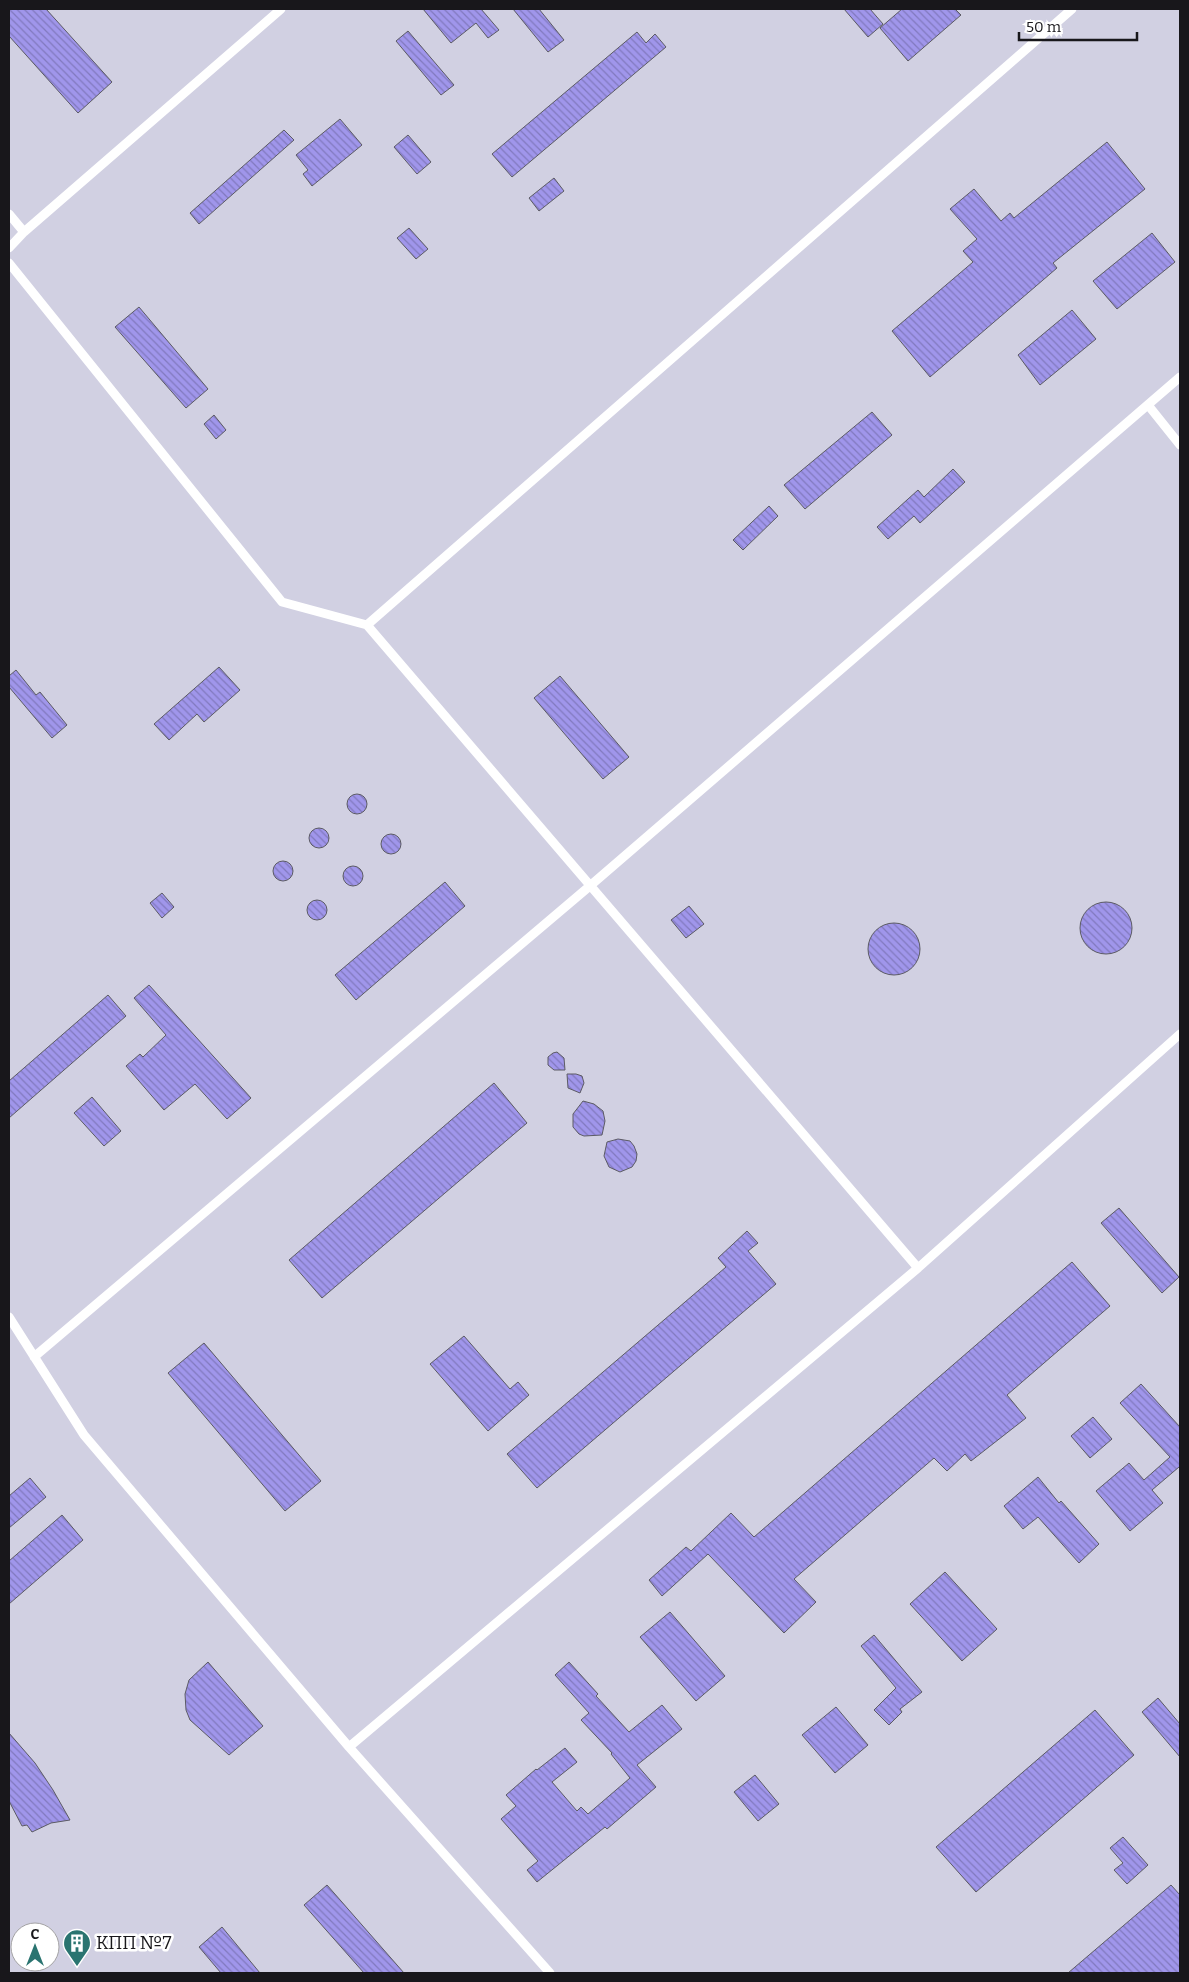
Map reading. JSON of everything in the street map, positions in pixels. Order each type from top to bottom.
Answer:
[{"type":"lane","points":[[9,248],[24,232],[281,9]]},
{"type":"lane","points":[[367,624],[1072,9]]},
{"type":"lane","points":[[9,214],[24,232]]},
{"type":"lane","points":[[9,263],[282,602],[367,624],[918,1268]]},
{"type":"lane","points":[[34,1357],[591,885],[1180,377]]},
{"type":"lane","points":[[1148,405],[1180,445]]},
{"type":"lane","points":[[349,1747],[918,1268],[1180,1034]]},
{"type":"lane","points":[[9,1317],[84,1435],[349,1747],[550,1973]]},
{"type":"shaded area","points":[[9,9],[1180,9],[1180,1973],[9,1973]]},
{"type":"building","points":[[9,9],[46,9],[112,82],[78,113],[9,36]]},
{"type":"building","points":[[423,9],[481,9],[499,30],[488,38],[476,23],[451,43]]},
{"type":"building","points":[[513,9],[539,9],[564,40],[548,52]]},
{"type":"building","points":[[844,9],[870,9],[883,24],[868,37]]},
{"type":"building","points":[[902,9],[955,9],[961,15],[908,61],[880,28]]},
{"type":"building","points":[[408,31],[454,85],[441,95],[396,41]]},
{"type":"building","points":[[637,32],[646,43],[655,34],[666,47],[512,177],[492,154]]},
{"type":"building","points":[[340,119],[362,145],[312,186],[303,174],[308,170],[296,155]]},
{"type":"building","points":[[284,130],[294,140],[199,224],[190,213]]},
{"type":"building","points":[[408,135],[431,162],[417,174],[394,147]]},
{"type":"building","points":[[1107,142],[1145,189],[1053,263],[1057,268],[930,377],[892,331],[973,262],[963,251],[977,239],[950,209],[974,189],[1001,221],[1010,213],[1014,218]]},
{"type":"building","points":[[554,178],[564,191],[539,211],[529,198]]},
{"type":"building","points":[[409,228],[428,249],[416,259],[397,238]]},
{"type":"building","points":[[1152,233],[1175,262],[1117,309],[1093,281]]},
{"type":"building","points":[[139,307],[208,389],[186,408],[115,327]]},
{"type":"building","points":[[1072,310],[1096,339],[1040,385],[1018,355]]},
{"type":"building","points":[[872,412],[892,435],[805,509],[784,485]]},
{"type":"building","points":[[214,415],[226,430],[216,439],[204,424]]},
{"type":"building","points":[[953,469],[965,482],[920,523],[914,516],[888,539],[877,527],[918,490],[924,497]]},
{"type":"building","points":[[769,506],[778,516],[743,550],[733,540]]},
{"type":"building","points":[[219,667],[240,690],[204,722],[197,714],[169,740],[154,724]]},
{"type":"building","points":[[16,670],[36,695],[40,692],[67,725],[52,738],[9,687],[9,676]]},
{"type":"building","points":[[560,676],[629,757],[603,779],[534,698]]},
{"type":"building","points":[[357,794],[364,797],[367,804],[364,811],[357,814],[350,811],[347,804],[350,797]]},
{"type":"building","points":[[319,828],[326,831],[329,838],[326,845],[319,848],[312,845],[309,838],[312,831]]},
{"type":"building","points":[[391,834],[398,837],[401,844],[398,851],[391,854],[384,851],[381,844],[384,837]]},
{"type":"building","points":[[283,861],[290,864],[293,871],[290,878],[283,881],[276,878],[273,871],[276,864]]},
{"type":"building","points":[[353,866],[360,869],[363,876],[360,883],[353,886],[346,883],[343,876],[346,869]]},
{"type":"building","points":[[445,882],[465,906],[356,1000],[335,975]]},
{"type":"building","points":[[162,893],[174,907],[162,918],[150,903]]},
{"type":"building","points":[[317,900],[324,903],[327,910],[324,917],[317,920],[310,917],[307,910],[310,903]]},
{"type":"building","points":[[1101,902],[1111,902],[1125,909],[1132,923],[1132,933],[1125,947],[1111,954],[1101,954],[1091,950],[1084,943],[1080,933],[1080,923],[1084,913],[1091,906]]},
{"type":"building","points":[[689,906],[704,924],[686,938],[671,920]]},
{"type":"building","points":[[889,923],[899,923],[913,930],[920,944],[920,954],[913,968],[899,975],[889,975],[879,971],[872,964],[868,954],[868,944],[872,934],[879,927]]},
{"type":"building","points":[[149,985],[251,1098],[227,1119],[195,1084],[164,1110],[126,1066],[140,1054],[143,1057],[166,1035],[134,998]]},
{"type":"building","points":[[108,995],[126,1016],[9,1118],[9,1081]]},
{"type":"building","points":[[557,1052],[564,1058],[565,1070],[554,1070],[548,1065],[548,1057]]},
{"type":"building","points":[[567,1074],[582,1076],[584,1083],[580,1093],[568,1088]]},
{"type":"building","points":[[494,1083],[527,1123],[322,1298],[289,1260]]},
{"type":"building","points":[[92,1097],[121,1131],[104,1146],[74,1113]]},
{"type":"building","points":[[583,1101],[594,1104],[603,1111],[605,1121],[602,1135],[584,1136],[579,1134],[573,1127],[573,1114]]},
{"type":"building","points":[[618,1139],[630,1141],[637,1154],[636,1161],[632,1167],[620,1172],[609,1167],[604,1156],[607,1142]]},
{"type":"building","points":[[1119,1208],[1179,1277],[1162,1293],[1101,1223]]},
{"type":"building","points":[[747,1231],[758,1243],[748,1251],[776,1284],[537,1488],[507,1454],[726,1267],[718,1258]]},
{"type":"building","points":[[1072,1262],[1110,1306],[1007,1395],[1026,1418],[971,1461],[965,1454],[947,1471],[934,1458],[794,1579],[816,1602],[784,1633],[708,1554],[662,1596],[649,1580],[686,1547],[691,1551],[731,1513],[754,1537]]},
{"type":"building","points":[[464,1336],[510,1389],[518,1382],[529,1395],[488,1431],[430,1364]]},
{"type":"building","points":[[204,1343],[321,1481],[285,1511],[168,1373]]},
{"type":"building","points":[[1141,1384],[1180,1427],[1180,1468],[1152,1490],[1163,1503],[1130,1531],[1096,1491],[1129,1463],[1144,1480],[1170,1457],[1120,1403]]},
{"type":"building","points":[[1093,1417],[1112,1439],[1090,1458],[1071,1436]]},
{"type":"building","points":[[1038,1477],[1059,1503],[1061,1501],[1099,1544],[1079,1563],[1038,1517],[1023,1529],[1004,1506]]},
{"type":"building","points":[[30,1478],[46,1497],[9,1528],[9,1496]]},
{"type":"building","points":[[62,1515],[83,1540],[9,1604],[9,1561]]},
{"type":"building","points":[[945,1572],[997,1629],[962,1661],[910,1604]]},
{"type":"building","points":[[670,1612],[725,1676],[696,1701],[640,1637]]},
{"type":"building","points":[[874,1635],[922,1692],[900,1709],[902,1712],[889,1725],[874,1710],[896,1688],[861,1646]]},
{"type":"building","points":[[208,1662],[263,1726],[229,1755],[190,1720],[186,1710],[185,1694],[189,1680]]},
{"type":"building","points":[[569,1662],[598,1694],[596,1696],[629,1732],[662,1705],[682,1729],[637,1765],[656,1787],[607,1829],[605,1827],[537,1882],[527,1870],[538,1861],[501,1819],[516,1806],[506,1795],[536,1769],[565,1748],[577,1762],[552,1782],[577,1811],[581,1807],[588,1814],[630,1778],[612,1753],[581,1720],[589,1713],[555,1675]]},
{"type":"building","points":[[1158,1698],[1180,1724],[1180,1757],[1142,1712]]},
{"type":"building","points":[[836,1707],[868,1745],[835,1773],[802,1735]]},
{"type":"building","points":[[1095,1710],[1134,1755],[976,1892],[936,1847]]},
{"type":"building","points":[[9,1733],[35,1763],[70,1820],[51,1823],[32,1832],[27,1825],[22,1826],[9,1801]]},
{"type":"building","points":[[755,1775],[779,1804],[758,1821],[734,1792]]},
{"type":"building","points":[[1123,1837],[1148,1865],[1127,1884],[1114,1870],[1123,1863],[1110,1848]]},
{"type":"building","points":[[327,1885],[404,1973],[364,1973],[304,1905]]},
{"type":"building","points":[[1171,1885],[1180,1895],[1180,1973],[1068,1973]]},
{"type":"building","points":[[222,1927],[260,1973],[221,1973],[199,1947]]},
{"type":"place","name":"КПП №7","points":[[77,1967]]}]
